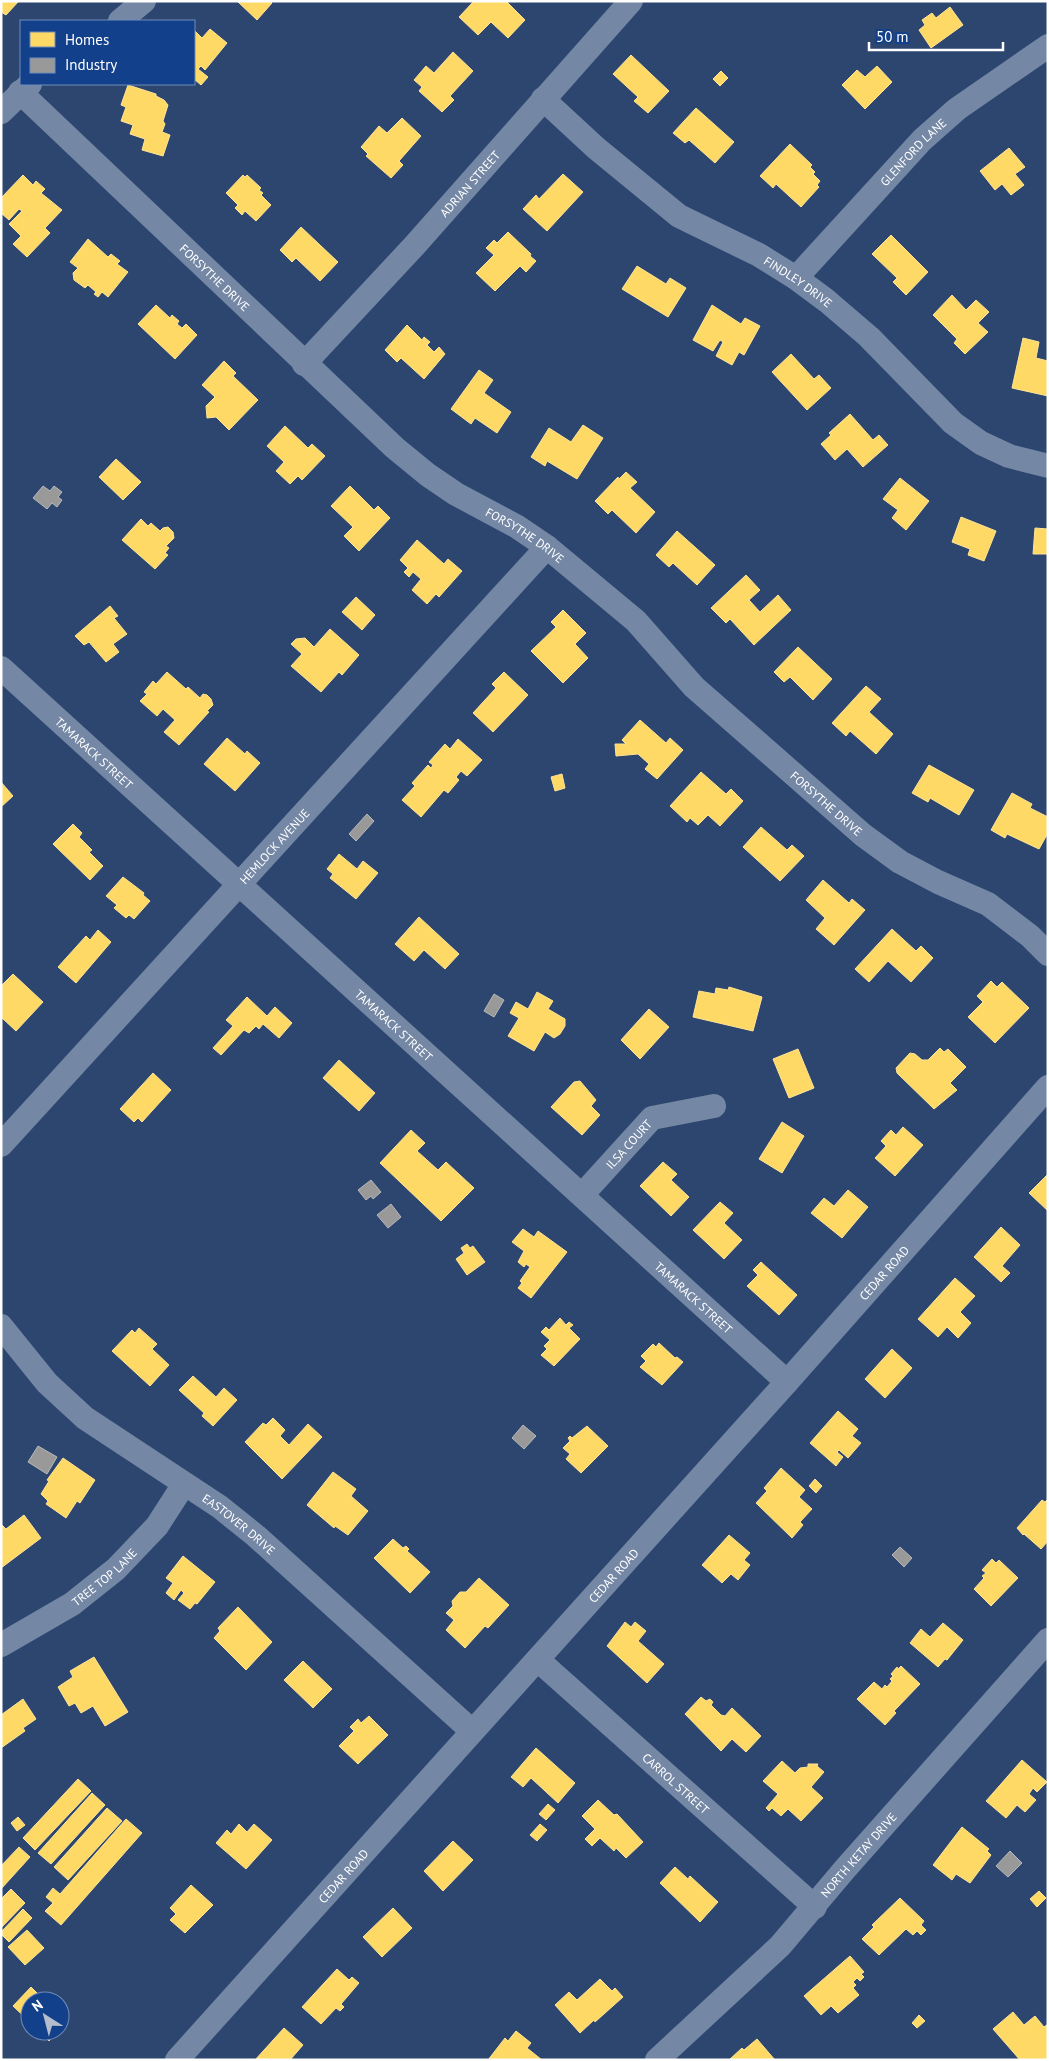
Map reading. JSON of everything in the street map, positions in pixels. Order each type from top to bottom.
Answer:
[{"type":"street","points":[[121,20],[144,1]]},
{"type":"street","name":"ADRIAN STREET","points":[[304,364],[415,245],[632,1]]},
{"type":"street","name":"GLENFORD LANE","points":[[796,278],[922,140],[957,109],[1048,46]]},
{"type":"street","points":[[1,112],[25,88]]},
{"type":"street","name":"FORSYTHE DRIVE","points":[[25,88],[304,364],[395,448],[428,475],[456,494],[516,526],[547,547],[636,621],[694,686],[863,835],[900,862],[938,882],[988,904],[1030,936],[1048,954]]},
{"type":"street","name":"FINDLEY DRIVE","points":[[543,99],[596,148],[679,216],[759,255],[796,278],[869,337],[953,423],[981,443],[1009,456],[1048,466]]},
{"type":"street","name":"HEMLOCK AVENUE","points":[[1,1146],[547,547]]},
{"type":"street","name":"TAMARACK STREET","points":[[1,668],[787,1382]]},
{"type":"street","name":"CEDAR ROAD","points":[[177,2060],[538,1660],[1048,1088]]},
{"type":"street","name":"ILSA COURT","points":[[582,1195],[652,1118],[714,1106]]},
{"type":"street","name":"EASTOVER DRIVE","points":[[1,1326],[47,1383],[85,1418],[220,1507],[256,1536],[472,1731]]},
{"type":"street","name":"TREE TOP LANE","points":[[1,1645],[72,1604],[116,1569],[157,1526],[184,1484]]},
{"type":"street","name":"NORTH KETAY DRIVE","points":[[657,2060],[780,1946],[815,1907],[845,1869],[1048,1640]]},
{"type":"street","name":"CARROL STREET","points":[[538,1660],[815,1907]]},
{"type":"building: Homes","points":[[1,1],[18,2],[6,15],[1,12]]},
{"type":"building: Homes","points":[[237,1],[270,1],[272,3],[257,20]]},
{"type":"building: Homes","points":[[474,1],[506,1],[525,20],[508,38],[491,22],[478,35],[459,17]]},
{"type":"building: Homes","points":[[950,7],[963,25],[931,48],[919,30],[925,25],[922,20],[932,13],[936,18]]},
{"type":"building: Homes","points":[[210,29],[227,43],[205,70],[201,66],[198,69],[208,77],[201,85],[195,80],[195,31],[202,38]]},
{"type":"building: Homes","points":[[453,52],[473,71],[450,96],[454,100],[442,112],[419,91],[422,87],[414,80],[426,66],[434,73]]},
{"type":"building: Homes","points":[[631,55],[669,91],[648,113],[634,101],[638,97],[613,74]]},
{"type":"building: Homes","points":[[877,66],[892,82],[865,109],[842,85],[857,70],[865,77]]},
{"type":"building: Homes","points":[[721,71],[728,78],[720,86],[713,79]]},
{"type":"building: Homes","points":[[128,85],[156,94],[168,105],[162,132],[170,135],[163,156],[142,150],[145,139],[130,134],[133,125],[121,121],[126,107],[121,105]]},
{"type":"building: Homes","points":[[696,108],[734,142],[715,163],[689,140],[685,143],[673,133]]},
{"type":"building: Homes","points":[[402,118],[421,136],[399,161],[403,165],[391,178],[366,156],[368,154],[361,147],[379,126],[387,133]]},
{"type":"building: Homes","points":[[790,144],[812,165],[810,167],[815,172],[813,174],[820,181],[817,185],[819,187],[801,207],[776,184],[773,188],[760,176]]},
{"type":"building: Homes","points":[[1009,148],[1025,167],[1015,174],[1024,185],[1011,195],[1002,184],[995,190],[980,171]]},
{"type":"building: Homes","points":[[563,174],[583,192],[547,231],[523,209],[536,195],[539,199]]},
{"type":"building: Homes","points":[[23,175],[33,185],[36,181],[45,189],[41,193],[62,210],[45,228],[50,233],[27,257],[13,244],[21,236],[9,224],[22,211],[19,209],[9,220],[1,213],[1,198]]},
{"type":"building: Homes","points":[[243,175],[245,177],[247,175],[261,188],[259,190],[263,193],[261,195],[271,205],[256,221],[245,211],[242,215],[235,208],[238,205],[226,193]]},
{"type":"building: Homes","points":[[301,227],[338,262],[320,281],[296,258],[292,262],[280,250]]},
{"type":"building: Homes","points":[[508,232],[536,261],[526,272],[520,266],[495,291],[476,273],[494,255],[486,248],[494,240],[497,243]]},
{"type":"building: Homes","points":[[891,235],[928,272],[906,295],[893,282],[897,278],[872,254]]},
{"type":"building: Homes","points":[[88,239],[108,257],[111,254],[120,261],[117,264],[128,272],[108,297],[102,292],[98,297],[94,294],[96,292],[88,285],[85,288],[74,280],[73,273],[78,268],[70,262]]},
{"type":"building: Homes","points":[[637,266],[666,284],[670,278],[686,288],[668,317],[622,289]]},
{"type":"building: Homes","points":[[952,295],[966,310],[976,300],[989,312],[978,323],[988,332],[965,354],[954,343],[957,339],[933,315]]},
{"type":"building: Homes","points":[[156,305],[170,318],[172,315],[179,321],[177,324],[182,328],[186,324],[197,335],[175,359],[138,324]]},
{"type":"building: Homes","points":[[712,305],[741,324],[745,318],[760,326],[744,355],[739,352],[732,365],[716,356],[723,342],[720,340],[713,351],[693,340]]},
{"type":"building: Homes","points":[[407,325],[422,340],[424,337],[430,342],[427,345],[434,352],[439,347],[445,354],[424,379],[401,358],[397,362],[385,350]]},
{"type":"building: Homes","points":[[1023,338],[1039,342],[1036,358],[1048,361],[1048,396],[1012,388]]},
{"type":"building: Homes","points":[[791,354],[814,379],[819,375],[831,388],[807,410],[772,372]]},
{"type":"building: Homes","points":[[224,361],[236,373],[233,376],[258,400],[229,430],[216,417],[207,418],[206,406],[215,397],[202,385]]},
{"type":"building: Homes","points":[[479,370],[493,380],[484,393],[511,412],[497,433],[475,418],[471,424],[451,409]]},
{"type":"building: Homes","points":[[850,414],[873,440],[879,435],[888,445],[863,467],[847,449],[835,460],[821,444],[831,435],[829,433]]},
{"type":"building: Homes","points":[[583,425],[603,438],[577,479],[547,461],[545,466],[531,457],[549,428],[571,442]]},
{"type":"building: Homes","points":[[285,426],[308,448],[312,444],[325,456],[302,480],[298,476],[290,484],[276,471],[284,462],[267,446]]},
{"type":"building: Homes","points":[[116,459],[141,482],[123,500],[99,477]]},
{"type":"building: Homes","points":[[626,472],[637,482],[630,488],[655,512],[636,533],[612,510],[608,514],[595,501],[618,477],[619,479]]},
{"type":"building: Homes","points":[[900,478],[929,501],[906,530],[892,518],[898,510],[883,499]]},
{"type":"building: Homes","points":[[350,486],[374,510],[378,506],[390,518],[359,551],[344,536],[353,527],[331,506]]},
{"type":"building: Homes","points":[[961,517],[996,531],[984,561],[968,555],[970,549],[952,542]]},
{"type":"building: Homes","points":[[141,519],[148,526],[151,523],[160,531],[168,527],[173,532],[174,538],[166,546],[169,548],[165,553],[168,555],[155,569],[122,540]]},
{"type":"building: Homes","points":[[1035,528],[1048,529],[1048,554],[1033,554]]},
{"type":"building: Homes","points":[[677,531],[715,565],[697,585],[673,563],[669,567],[656,555]]},
{"type":"building: Homes","points":[[417,540],[444,564],[448,559],[462,571],[439,597],[436,594],[427,604],[412,590],[421,579],[413,572],[409,577],[404,572],[408,568],[400,560]]},
{"type":"building: Homes","points":[[746,575],[760,590],[749,600],[760,612],[778,595],[791,610],[754,645],[730,619],[726,623],[711,608]]},
{"type":"building: Homes","points":[[356,597],[375,615],[362,630],[342,612]]},
{"type":"building: Homes","points":[[110,606],[118,616],[114,618],[127,634],[113,644],[119,652],[106,662],[89,642],[84,645],[75,636]]},
{"type":"building: Homes","points":[[563,610],[586,633],[575,644],[588,658],[563,683],[531,651],[556,627],[551,622]]},
{"type":"building: Homes","points":[[330,629],[359,655],[342,675],[339,672],[321,692],[291,666],[302,654],[291,644],[296,639],[305,638],[314,647]]},
{"type":"building: Homes","points":[[798,647],[832,679],[813,700],[790,677],[784,682],[774,672]]},
{"type":"building: Homes","points":[[167,672],[186,689],[188,687],[200,698],[203,694],[207,695],[213,705],[179,745],[164,732],[175,720],[163,709],[157,716],[140,701],[147,694],[144,692],[153,681],[156,684]]},
{"type":"building: Homes","points":[[504,672],[528,695],[493,732],[473,713],[496,688],[492,684]]},
{"type":"building: Homes","points":[[866,686],[881,699],[869,712],[893,734],[876,754],[850,731],[846,736],[832,723]]},
{"type":"building: Homes","points":[[640,720],[666,743],[670,738],[683,750],[657,779],[645,769],[649,764],[638,754],[616,756],[615,744],[626,744],[622,740]]},
{"type":"building: Homes","points":[[227,738],[245,754],[247,751],[260,763],[235,791],[204,764]]},
{"type":"building: Homes","points":[[458,739],[482,760],[467,776],[461,771],[456,777],[459,780],[448,793],[444,790],[421,817],[402,800],[415,786],[412,783],[428,765],[431,768],[433,765],[429,762],[445,744],[450,749]]},
{"type":"building: Homes","points":[[929,765],[974,790],[959,815],[930,798],[928,802],[912,793]]},
{"type":"building: Homes","points":[[701,772],[726,794],[731,789],[743,801],[720,826],[708,815],[698,825],[690,818],[687,822],[670,806]]},
{"type":"building: Homes","points":[[562,774],[565,788],[555,791],[551,777]]},
{"type":"building: Homes","points":[[1,782],[13,796],[1,807]]},
{"type":"building: Homes","points":[[1012,793],[1032,804],[1030,808],[1048,817],[1048,833],[1039,849],[1007,834],[1005,838],[991,830]]},
{"type":"building: Homes","points":[[73,824],[82,833],[79,837],[92,850],[89,852],[103,866],[90,880],[53,844]]},
{"type":"building: Homes","points":[[761,827],[787,850],[792,845],[804,856],[780,881],[743,847]]},
{"type":"building: Homes","points":[[339,854],[357,869],[363,861],[378,873],[356,899],[330,878],[333,874],[327,869]]},
{"type":"building: Homes","points":[[123,877],[144,893],[143,895],[150,901],[134,919],[129,915],[126,918],[114,908],[117,905],[106,896]]},
{"type":"building: Homes","points":[[823,880],[849,903],[852,899],[865,910],[834,945],[816,929],[825,918],[806,900]]},
{"type":"building: Homes","points":[[419,917],[459,954],[445,969],[424,950],[414,961],[395,944]]},
{"type":"building: Homes","points":[[892,929],[916,951],[921,946],[933,958],[911,982],[888,961],[869,982],[855,969]]},
{"type":"building: Homes","points":[[98,930],[111,942],[76,983],[58,967],[86,936],[90,940]]},
{"type":"building: Homes","points":[[13,974],[43,1002],[16,1031],[1,1017],[1,986]]},
{"type":"building: Homes","points":[[991,981],[997,987],[1002,982],[1029,1008],[995,1043],[968,1017],[983,1002],[977,996]]},
{"type":"building: Homes","points":[[729,987],[762,997],[753,1031],[693,1017],[699,991],[715,994],[716,988],[728,990]]},
{"type":"building: Homes","points":[[537,992],[553,1001],[548,1009],[565,1019],[565,1026],[560,1034],[554,1038],[545,1032],[534,1051],[508,1036],[519,1018],[510,1013],[516,1002],[528,1009]]},
{"type":"building: Homes","points":[[247,997],[267,1016],[275,1007],[292,1023],[279,1038],[263,1024],[259,1029],[256,1026],[249,1033],[244,1030],[221,1055],[213,1048],[233,1026],[226,1020]]},
{"type":"building: Homes","points":[[649,1009],[669,1027],[640,1059],[621,1040]]},
{"type":"building: Homes","points":[[940,1048],[944,1052],[948,1049],[966,1067],[950,1083],[957,1090],[934,1109],[897,1073],[896,1068],[910,1053],[915,1054],[922,1060],[928,1060]]},
{"type":"building: Homes","points":[[798,1049],[814,1088],[789,1098],[773,1059]]},
{"type":"building: Homes","points":[[339,1060],[375,1093],[359,1111],[323,1078]]},
{"type":"building: Homes","points":[[153,1073],[171,1090],[142,1122],[138,1118],[134,1122],[120,1109]]},
{"type":"building: Homes","points":[[580,1081],[596,1100],[591,1106],[600,1115],[582,1135],[551,1107],[574,1082]]},
{"type":"building: Homes","points":[[782,1122],[804,1136],[782,1173],[759,1159]]},
{"type":"building: Homes","points":[[903,1127],[923,1145],[895,1176],[875,1158],[886,1146],[881,1141],[891,1130],[896,1135]]},
{"type":"building: Homes","points":[[411,1130],[425,1143],[417,1151],[438,1170],[446,1162],[474,1188],[441,1221],[380,1163]]},
{"type":"building: Homes","points":[[663,1162],[677,1174],[671,1180],[689,1197],[671,1216],[640,1186]]},
{"type":"building: Homes","points":[[1048,1174],[1048,1211],[1029,1193]]},
{"type":"building: Homes","points":[[848,1190],[868,1207],[842,1238],[811,1213],[824,1198],[834,1206]]},
{"type":"building: Homes","points":[[720,1202],[733,1213],[724,1223],[742,1240],[724,1259],[693,1230]]},
{"type":"building: Homes","points":[[1001,1227],[1020,1245],[1002,1266],[1010,1273],[1001,1282],[974,1257]]},
{"type":"building: Homes","points":[[523,1229],[534,1237],[538,1231],[567,1252],[531,1298],[518,1288],[522,1283],[520,1281],[530,1267],[526,1264],[524,1267],[518,1262],[524,1251],[512,1242]]},
{"type":"building: Homes","points":[[467,1244],[470,1248],[473,1246],[485,1262],[467,1275],[456,1259],[464,1253],[461,1248]]},
{"type":"building: Homes","points":[[761,1262],[797,1295],[779,1315],[747,1286],[758,1275],[753,1270]]},
{"type":"building: Homes","points":[[955,1278],[975,1296],[960,1312],[971,1323],[958,1338],[947,1327],[938,1337],[918,1319]]},
{"type":"building: Homes","points":[[560,1318],[566,1325],[569,1322],[573,1325],[569,1328],[580,1339],[554,1366],[541,1355],[547,1349],[544,1346],[550,1340],[541,1332],[546,1327],[549,1330]]},
{"type":"building: Homes","points":[[139,1328],[157,1344],[152,1349],[169,1365],[150,1386],[112,1351],[132,1330],[135,1333]]},
{"type":"building: Homes","points":[[659,1343],[675,1358],[677,1357],[683,1362],[662,1385],[640,1367],[646,1361],[641,1356],[653,1344],[656,1347]]},
{"type":"building: Homes","points":[[892,1349],[912,1368],[885,1398],[865,1379]]},
{"type":"building: Homes","points":[[193,1376],[216,1397],[224,1388],[237,1400],[213,1426],[202,1416],[204,1413],[179,1390]]},
{"type":"building: Homes","points":[[838,1411],[858,1429],[852,1436],[861,1443],[848,1458],[839,1450],[837,1452],[843,1457],[836,1466],[810,1443]]},
{"type":"building: Homes","points":[[273,1418],[285,1430],[280,1436],[289,1445],[308,1424],[322,1437],[282,1479],[245,1442],[263,1423],[266,1425]]},
{"type":"building: Homes","points":[[587,1426],[608,1446],[581,1473],[566,1459],[570,1454],[563,1448],[570,1441],[568,1438],[570,1436],[572,1438]]},
{"type":"building: Homes","points":[[63,1458],[95,1480],[80,1503],[77,1501],[66,1518],[46,1504],[48,1501],[41,1494],[49,1481],[47,1480]]},
{"type":"building: Homes","points":[[781,1468],[805,1490],[799,1497],[812,1509],[800,1522],[803,1525],[792,1538],[756,1503],[767,1491],[764,1488]]},
{"type":"building: Homes","points":[[333,1472],[356,1489],[351,1496],[368,1511],[348,1535],[335,1526],[334,1528],[307,1505]]},
{"type":"building: Homes","points":[[815,1479],[822,1486],[816,1493],[809,1486]]},
{"type":"building: Homes","points":[[1048,1499],[1048,1541],[1041,1549],[1017,1528],[1042,1500],[1045,1502]]},
{"type":"building: Homes","points":[[24,1515],[41,1538],[1,1568],[1,1524],[6,1529]]},
{"type":"building: Homes","points":[[729,1535],[750,1553],[744,1560],[750,1565],[738,1580],[731,1574],[722,1583],[702,1565]]},
{"type":"building: Homes","points":[[393,1539],[403,1548],[406,1546],[409,1549],[407,1551],[430,1572],[410,1593],[374,1558]]},
{"type":"building: Homes","points":[[183,1556],[215,1582],[197,1604],[195,1603],[190,1609],[178,1600],[184,1593],[181,1590],[174,1600],[166,1593],[173,1583],[166,1578]]},
{"type":"building: Homes","points":[[992,1559],[996,1563],[999,1560],[1018,1578],[991,1606],[974,1589],[984,1578],[982,1576],[986,1573],[982,1570]]},
{"type":"building: Homes","points":[[479,1578],[509,1605],[488,1628],[485,1626],[465,1648],[446,1630],[454,1620],[446,1613],[453,1606],[452,1601],[460,1592],[466,1592]]},
{"type":"building: Homes","points":[[238,1607],[272,1642],[246,1670],[214,1638],[220,1631],[218,1628]]},
{"type":"building: Homes","points":[[625,1622],[631,1627],[635,1622],[646,1631],[638,1641],[664,1664],[647,1683],[607,1646]]},
{"type":"building: Homes","points":[[943,1623],[963,1640],[947,1660],[945,1659],[938,1667],[910,1643],[921,1629],[930,1637]]},
{"type":"building: Homes","points":[[94,1657],[128,1712],[105,1726],[93,1706],[81,1713],[75,1703],[69,1706],[58,1687],[73,1677],[70,1671]]},
{"type":"building: Homes","points":[[303,1661],[332,1689],[313,1708],[284,1680]]},
{"type":"building: Homes","points":[[901,1666],[920,1684],[894,1711],[896,1713],[885,1725],[857,1699],[874,1682],[882,1689],[885,1685],[887,1687],[892,1681],[890,1679],[893,1676],[891,1674],[897,1667],[898,1669]]},
{"type":"building: Homes","points":[[701,1697],[706,1701],[710,1699],[713,1702],[711,1705],[721,1715],[725,1716],[732,1708],[761,1736],[746,1752],[732,1739],[721,1751],[685,1714]]},
{"type":"building: Homes","points":[[23,1699],[36,1719],[23,1728],[25,1731],[1,1748],[1,1715]]},
{"type":"building: Homes","points":[[369,1716],[388,1735],[358,1764],[339,1746],[354,1731],[350,1727],[358,1719],[361,1723]]},
{"type":"building: Homes","points":[[536,1748],[575,1783],[558,1803],[531,1778],[523,1787],[511,1777]]},
{"type":"building: Homes","points":[[1022,1760],[1047,1782],[1037,1792],[1033,1788],[1029,1794],[1036,1800],[1025,1812],[1017,1805],[1006,1818],[986,1801]]},
{"type":"building: Homes","points":[[782,1761],[795,1773],[800,1768],[808,1767],[808,1764],[818,1764],[817,1766],[824,1772],[811,1787],[823,1798],[801,1821],[788,1809],[781,1816],[772,1808],[769,1811],[766,1808],[778,1794],[763,1781]]},
{"type":"building: Homes","points":[[78,1779],[91,1791],[35,1850],[23,1838]]},
{"type":"building: Homes","points":[[92,1793],[105,1805],[51,1864],[38,1853]]},
{"type":"building: Homes","points":[[598,1800],[614,1815],[617,1814],[643,1842],[626,1858],[616,1848],[614,1851],[600,1838],[592,1846],[585,1839],[595,1829],[582,1816]]},
{"type":"building: Homes","points":[[548,1804],[555,1810],[546,1820],[539,1814]]},
{"type":"building: Homes","points":[[107,1808],[122,1821],[68,1880],[54,1867]]},
{"type":"building: Homes","points":[[18,1817],[25,1825],[17,1831],[11,1823]]},
{"type":"building: Homes","points":[[126,1819],[142,1833],[61,1925],[45,1911],[53,1903],[46,1897],[53,1888],[60,1894]]},
{"type":"building: Homes","points":[[239,1824],[247,1832],[254,1824],[272,1840],[246,1869],[216,1843],[227,1830],[231,1834]]},
{"type":"building: Homes","points":[[540,1824],[547,1830],[537,1841],[530,1835]]},
{"type":"building: Homes","points":[[962,1827],[989,1849],[987,1851],[991,1855],[970,1883],[956,1874],[952,1880],[933,1865]]},
{"type":"building: Homes","points":[[453,1841],[473,1860],[443,1891],[424,1871]]},
{"type":"building: Homes","points":[[19,1847],[30,1857],[1,1889],[1,1866]]},
{"type":"building: Homes","points":[[675,1867],[688,1879],[690,1876],[718,1902],[700,1922],[660,1883]]},
{"type":"building: Homes","points":[[191,1885],[213,1905],[185,1933],[170,1920],[176,1914],[170,1908]]},
{"type":"building: Homes","points":[[11,1889],[25,1903],[1,1928],[1,1899]]},
{"type":"building: Homes","points":[[1039,1891],[1046,1898],[1037,1907],[1030,1899]]},
{"type":"building: Homes","points":[[900,1898],[924,1921],[921,1925],[926,1930],[921,1935],[917,1931],[913,1935],[906,1929],[879,1955],[862,1939],[874,1927],[872,1925]]},
{"type":"building: Homes","points":[[393,1908],[412,1928],[382,1957],[363,1937]]},
{"type":"building: Homes","points":[[23,1909],[32,1918],[9,1942],[1,1932]]},
{"type":"building: Homes","points":[[27,1930],[44,1948],[25,1965],[8,1947]]},
{"type":"building: Homes","points":[[850,1956],[864,1972],[861,1974],[864,1977],[860,1981],[857,1978],[853,1982],[856,1985],[853,1988],[859,1995],[838,2013],[831,2006],[821,2015],[804,1996]]},
{"type":"building: Homes","points":[[337,1969],[349,1980],[352,1977],[359,1983],[341,2004],[344,2007],[340,2011],[336,2008],[321,2024],[302,2007]]},
{"type":"building: Homes","points":[[600,1979],[612,1991],[615,1988],[623,1997],[580,2033],[555,2005],[569,1992],[577,2000]]},
{"type":"building: Homes","points":[[20,1999],[20,2013],[13,2006]]},
{"type":"building: Homes","points":[[1013,2012],[1024,2025],[1035,2016],[1044,2027],[1048,2024],[1047,2060],[1020,2060],[993,2029]]},
{"type":"building: Homes","points":[[919,2015],[925,2021],[917,2028],[912,2023]]},
{"type":"building: Homes","points":[[284,2028],[303,2045],[290,2060],[255,2060]]},
{"type":"building: Homes","points":[[516,2031],[531,2043],[527,2048],[542,2060],[488,2060],[505,2038],[508,2041]]},
{"type":"building: Homes","points":[[757,2039],[775,2060],[729,2060],[742,2048],[744,2050]]},
{"type":"building: Industry","points":[[43,486],[50,491],[54,486],[62,492],[58,497],[62,500],[57,507],[52,503],[47,509],[33,498]]},
{"type":"building: Industry","points":[[367,814],[374,821],[356,841],[349,834]]},
{"type":"building: Industry","points":[[494,994],[504,1000],[494,1017],[484,1011]]},
{"type":"building: Industry","points":[[371,1180],[381,1192],[373,1199],[371,1196],[366,1200],[358,1190]]},
{"type":"building: Industry","points":[[391,1204],[401,1217],[388,1228],[377,1215]]},
{"type":"building: Industry","points":[[523,1425],[536,1436],[524,1449],[512,1438]]},
{"type":"building: Industry","points":[[38,1446],[57,1457],[47,1474],[28,1462]]},
{"type":"building: Industry","points":[[900,1547],[912,1558],[904,1567],[892,1555]]},
{"type":"building: Industry","points":[[1010,1851],[1022,1863],[1008,1877],[996,1866]]}]
